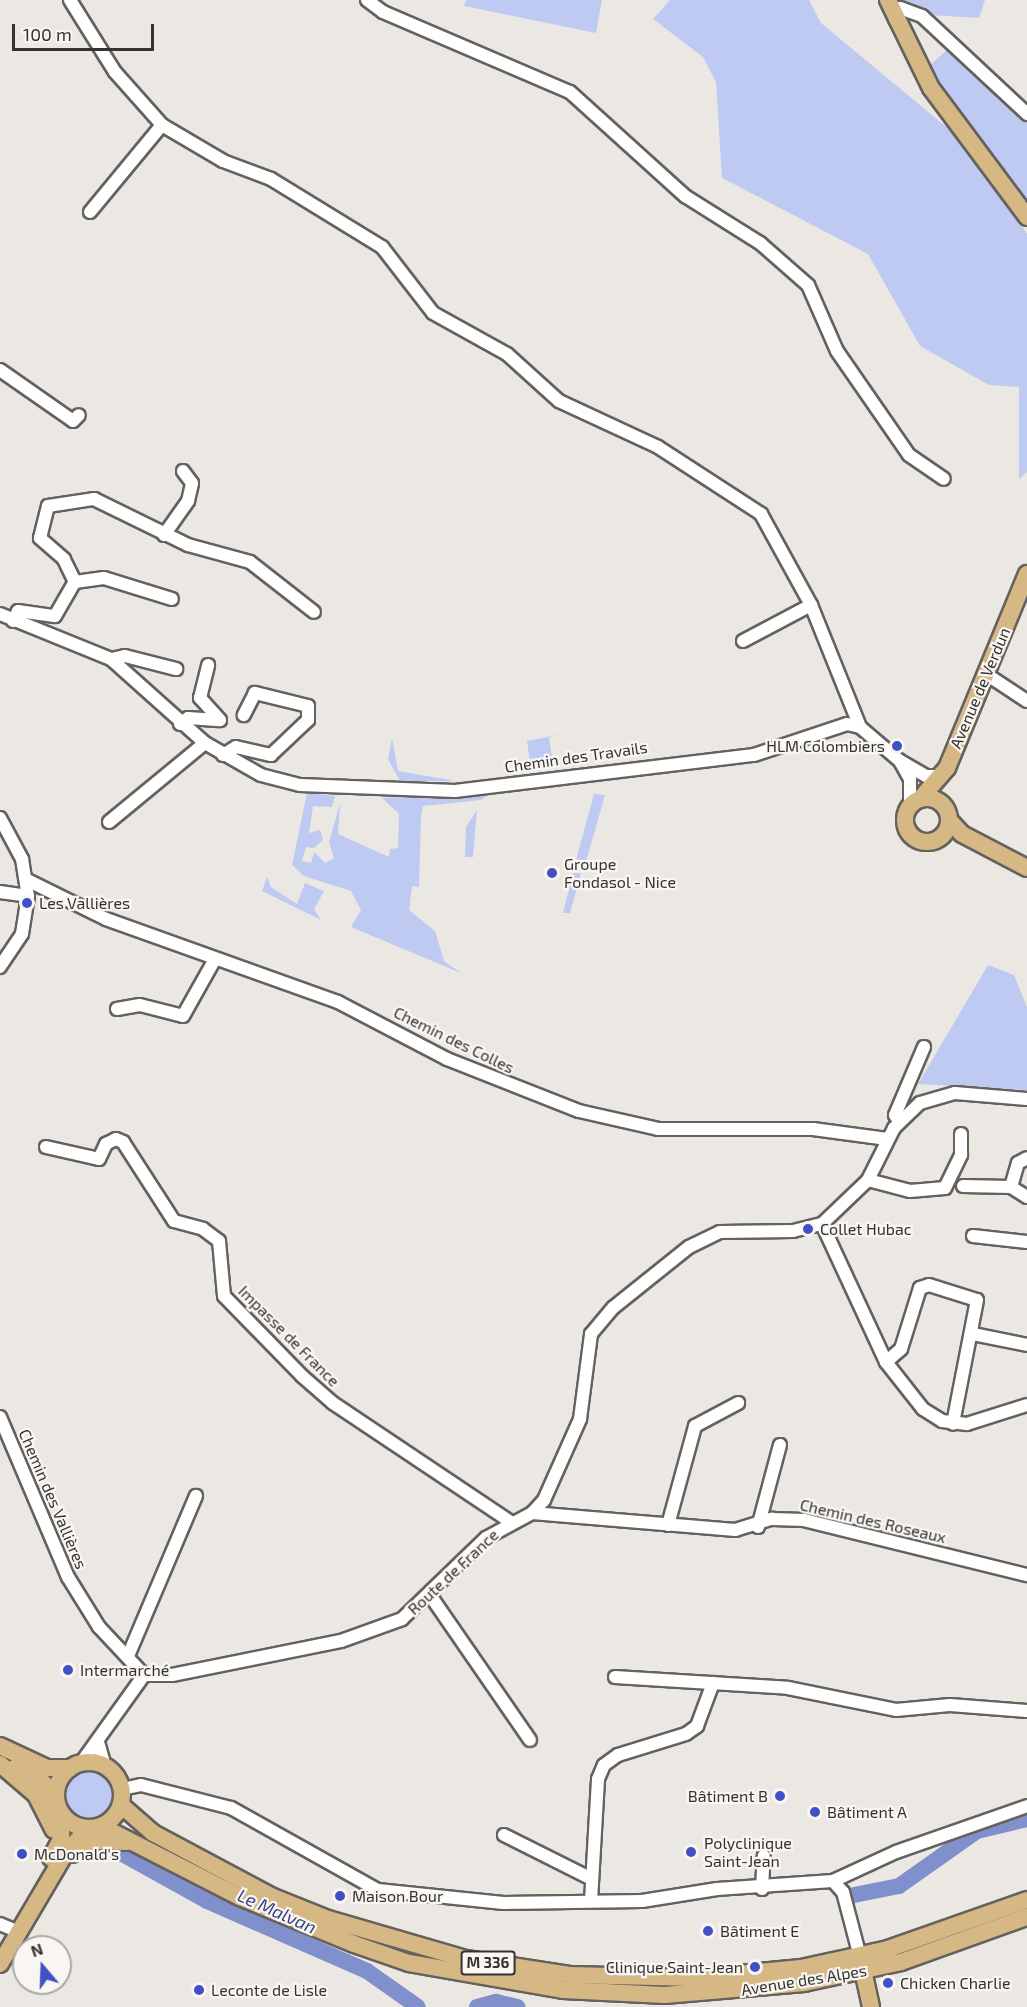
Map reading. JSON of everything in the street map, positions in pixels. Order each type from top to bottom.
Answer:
[{"type":"main road","points":[[879,0],[900,41],[931,88],[1027,217]]},
{"type":"main road","points":[[894,12],[931,88]]},
{"type":"main road","name":"Avenue de Verdun","points":[[929,804],[1027,574]]},
{"type":"main road","points":[[929,804],[904,821],[912,837],[923,842],[940,838],[980,845]]},
{"type":"main road","points":[[929,804],[940,838]]},
{"type":"main road","points":[[929,804],[980,845],[1027,868]]},
{"type":"main road","points":[[0,1746],[47,1768],[76,1765],[105,1766],[121,1797],[95,1827],[56,1859],[0,1944]]},
{"type":"main road","points":[[0,1763],[43,1783],[59,1806],[95,1827]]},
{"type":"main road","points":[[0,1763],[45,1806],[53,1824],[56,1859]]},
{"type":"main road","points":[[56,1859],[61,1839],[59,1781],[76,1765]]},
{"type":"main road","name":"Avenue des Alpes","points":[[121,1797],[141,1826],[273,1897],[366,1933],[466,1959],[570,1975],[671,1979],[861,1964],[1027,1900]]},
{"type":"main road","name":"Avenue des Alpes","points":[[95,1827],[146,1846],[310,1928],[410,1963],[502,1982],[665,1995],[751,1990],[861,1964],[1027,1917]]},
{"type":"main road","points":[[56,1859],[96,1841],[146,1846]]},
{"type":"main road","points":[[0,1964],[9,1928]]},
{"type":"main road","points":[[861,1964],[871,2007]]},
{"type":"street","points":[[70,0],[115,72],[162,125],[223,161],[281,184],[382,247],[434,313],[507,354],[559,401],[658,447],[750,506],[771,526],[811,604],[848,698],[854,725],[900,761],[926,776],[944,772]]},
{"type":"street","points":[[367,0],[383,12],[570,92],[685,196],[760,243],[807,285],[837,351],[909,455],[944,479]]},
{"type":"street","points":[[879,0],[894,12],[933,28],[1027,114]]},
{"type":"street","points":[[894,12],[900,41]]},
{"type":"street","points":[[90,213],[162,125]]},
{"type":"street","points":[[0,370],[73,421],[79,415]]},
{"type":"street","points":[[164,535],[188,501],[192,483],[183,471]]},
{"type":"street","points":[[75,582],[64,559],[40,538],[48,506],[94,499],[164,535],[250,562],[314,612]]},
{"type":"street","points":[[75,582],[104,578],[172,599]]},
{"type":"street","points":[[13,621],[18,611],[55,616],[75,582]]},
{"type":"street","points":[[743,641],[811,604]]},
{"type":"street","name":"Chemin des Travails","points":[[0,614],[111,658],[180,724],[205,743],[261,775],[300,785],[431,792],[754,755],[854,725]]},
{"type":"street","name":"Chemin des Travails","points":[[111,658],[125,657],[176,669]]},
{"type":"street","points":[[180,724],[188,718],[220,720],[200,698],[208,665]]},
{"type":"street","points":[[986,674],[1027,701]]},
{"type":"street","points":[[223,755],[236,747],[270,755],[308,720],[308,706],[255,693],[243,715]]},
{"type":"street","points":[[109,822],[205,743]]},
{"type":"street","points":[[900,761],[929,804]]},
{"type":"street","points":[[0,818],[27,880],[28,896],[22,934],[0,967]]},
{"type":"street","name":"Chemin des Colles","points":[[27,880],[106,919],[338,1002],[447,1059],[579,1111],[658,1129],[813,1129],[887,1139]]},
{"type":"street","points":[[0,892],[28,896]]},
{"type":"street","points":[[117,1009],[140,1005],[183,1016],[215,959]]},
{"type":"street","points":[[899,1121],[895,1115],[924,1047]]},
{"type":"street","points":[[532,1513],[555,1481],[573,1442],[585,1398],[587,1345],[604,1316],[705,1238],[735,1228],[794,1231],[822,1224],[868,1180],[887,1139],[899,1121],[920,1103],[955,1093],[1027,1099]]},
{"type":"street","points":[[868,1180],[910,1191],[945,1188],[961,1155],[961,1134]]},
{"type":"street","name":"Impasse de France","points":[[46,1147],[99,1159],[106,1144],[123,1142],[174,1221],[203,1229],[219,1241],[224,1296],[302,1376],[333,1403],[510,1522]]},
{"type":"street","points":[[1011,1187],[1018,1163],[1027,1158]]},
{"type":"street","points":[[963,1186],[1011,1187],[1027,1197]]},
{"type":"street","points":[[822,1224],[886,1362],[923,1409],[953,1424],[979,1422],[1027,1405]]},
{"type":"street","points":[[973,1236],[1027,1242]]},
{"type":"street","points":[[886,1362],[901,1349],[920,1288],[929,1285],[977,1300],[973,1334],[953,1424]]},
{"type":"street","points":[[973,1334],[1027,1345]]},
{"type":"street","points":[[668,1525],[696,1426],[738,1403]]},
{"type":"street","name":"Chemin des Vallières","points":[[0,1418],[68,1577],[99,1627],[144,1675]]},
{"type":"street","points":[[758,1527],[780,1445]]},
{"type":"street","points":[[128,1656],[196,1496]]},
{"type":"street","name":"Route de France","points":[[144,1675],[172,1676],[369,1635],[402,1619],[430,1595],[486,1538],[510,1522],[532,1513]]},
{"type":"street","name":"Chemin des Roseaux","points":[[532,1513],[668,1525],[758,1527],[787,1518],[819,1522],[1027,1575]]},
{"type":"street","points":[[430,1595],[530,1740]]},
{"type":"street","points":[[76,1765],[98,1742],[144,1675]]},
{"type":"street","points":[[615,1677],[788,1688],[896,1710],[950,1705],[1027,1711]]},
{"type":"street","points":[[591,1901],[588,1877],[598,1779],[604,1765],[618,1755],[686,1734],[697,1726],[713,1683]]},
{"type":"street","points":[[98,1742],[105,1766]]},
{"type":"street","points":[[121,1797],[141,1785],[231,1808],[378,1890],[503,1903],[591,1901],[762,1889],[834,1881],[945,1832],[1027,1806]]},
{"type":"street","points":[[504,1835],[588,1877]]},
{"type":"street","points":[[762,1889],[764,1856]]},
{"type":"street","points":[[834,1881],[843,1892],[861,1964]]},
{"type":"shaded area","points":[[466,0],[602,0],[596,33],[464,6]]},
{"type":"shaded area","points":[[670,0],[809,0],[821,23],[962,140],[1027,234],[1027,472],[1019,479],[1019,387],[989,385],[920,346],[868,254],[722,178],[716,82],[703,57],[653,19]]},
{"type":"shaded area","points":[[897,0],[985,0],[979,18],[928,15]]},
{"type":"shaded area","points":[[948,49],[1027,118],[1027,203],[936,80],[929,66]]},
{"type":"shaded area","points":[[593,728],[549,737],[552,758],[544,764],[514,767],[530,762],[527,741]]},
{"type":"shaded area","points":[[392,738],[398,771],[456,781],[400,781],[388,759]]},
{"type":"shaded area","points":[[492,792],[481,800],[423,806],[421,815],[419,887],[412,886],[409,910],[435,931],[444,961],[461,973],[351,927],[361,910],[351,891],[304,876],[292,865],[307,793],[335,796],[332,807],[313,806],[309,833],[320,830],[323,840],[314,848],[306,847],[302,861],[311,863],[314,852],[325,863],[334,858],[329,842],[340,803],[338,834],[389,857],[390,849],[398,848],[399,814],[382,798]]},
{"type":"shaded area","points":[[594,794],[605,795],[585,865],[575,864]]},
{"type":"shaded area","points":[[477,810],[473,857],[465,857],[466,827]]},
{"type":"shaded area","points":[[573,873],[581,873],[570,913],[563,913]]},
{"type":"shaded area","points":[[267,877],[271,887],[297,904],[305,883],[324,891],[314,909],[321,920],[262,891]]},
{"type":"shaded area","points":[[988,965],[1014,975],[1027,1007],[1027,1090],[918,1084]]},
{"type":"shaded area","points":[[89,1770],[107,1777],[114,1795],[107,1813],[89,1820],[71,1813],[64,1795],[71,1777]]},
{"type":"waterway","name":"Le Malvan","points":[[854,1895],[899,1886],[977,1831],[1027,1819]]},
{"type":"waterway","name":"Le Malvan","points":[[119,1852],[207,1901],[367,1971],[418,2007]]},
{"type":"waterway","name":"Le Malvan","points":[[477,2007],[496,2002],[517,2007]]},
{"type":"place","name":"HLM Colombiers","points":[[897,746]]},
{"type":"place","name":"Groupe Fondasol - Nice","points":[[552,873]]},
{"type":"place","name":"Les Vallières","points":[[27,903]]},
{"type":"place","name":"Collet Hubac","points":[[808,1229]]},
{"type":"place","name":"Intermarché","points":[[68,1670]]},
{"type":"place","name":"Bâtiment B","points":[[780,1796]]},
{"type":"place","name":"Bâtiment A","points":[[815,1812]]},
{"type":"place","name":"Polyclinique Saint-Jean","points":[[691,1852]]},
{"type":"place","name":"McDonald's","points":[[22,1854]]},
{"type":"place","name":"Maison Bour","points":[[340,1896]]},
{"type":"place","name":"Bâtiment E","points":[[708,1931]]},
{"type":"place","name":"Clinique Saint-Jean","points":[[755,1967]]},
{"type":"place","name":"Chicken Charlie","points":[[888,1983]]},
{"type":"place","name":"Leconte de Lisle","points":[[199,1990]]}]
